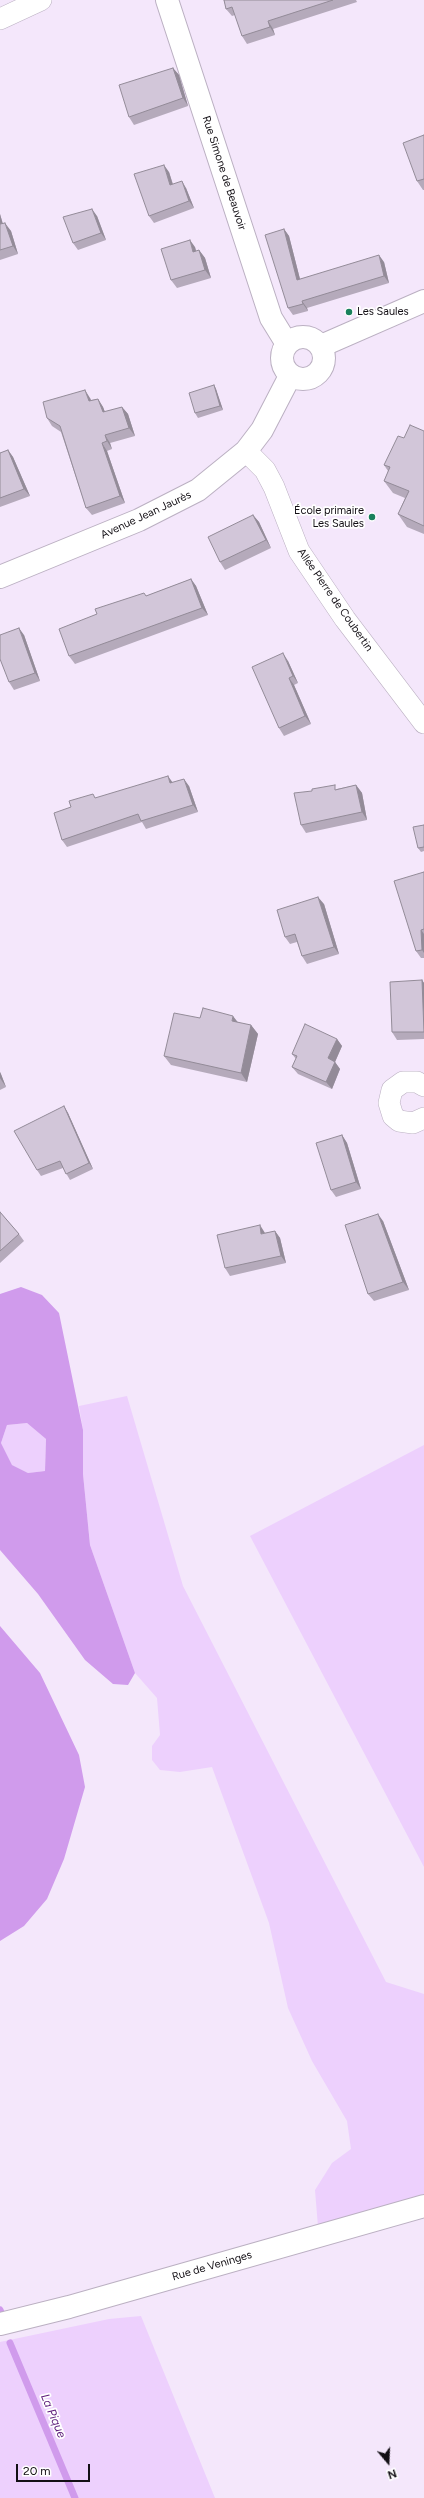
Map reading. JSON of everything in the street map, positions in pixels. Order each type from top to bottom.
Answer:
[{"type":"street","points":[[0,19],[41,0]]},
{"type":"street","name":"Rue Simone de Beauvoir","points":[[167,0],[271,318],[286,344]]},
{"type":"street","points":[[321,346],[424,301]]},
{"type":"street","points":[[307,336],[316,340],[321,346],[324,361],[318,373],[304,379],[290,376],[281,361],[282,350],[292,338],[307,336]]},
{"type":"street","name":"Avenue Jean Jaurès","points":[[0,578],[168,506],[198,490],[246,451],[262,430],[290,376]]},
{"type":"street","name":"Allée Pierre de Coubertin","points":[[246,451],[265,470],[274,487],[299,551],[345,619],[424,723]]},
{"type":"street","points":[[424,1086],[417,1082],[403,1082],[392,1090],[389,1103],[393,1116],[399,1121],[413,1123],[424,1118]]},
{"type":"street","name":"Rue de Veninges","points":[[0,2324],[69,2308],[424,2206]]},
{"type":"shaded area","points":[[21,1287],[42,1295],[59,1313],[83,1430],[83,1474],[90,1545],[135,1673],[128,1685],[113,1684],[85,1660],[38,1594],[0,1550],[0,1294]],"holes":[[[27,1423],[46,1439],[45,1471],[28,1473],[12,1465],[1,1443],[7,1425]]]},
{"type":"shaded area","points":[[127,1396],[183,1586],[386,1982],[424,1994],[424,2194],[318,2227],[315,2190],[332,2163],[351,2149],[347,2121],[312,2061],[288,2008],[269,1923],[212,1767],[180,1772],[160,1770],[152,1760],[152,1746],[160,1735],[157,1698],[135,1673],[90,1545],[83,1474],[83,1430],[79,1406]]},
{"type":"shaded area","points":[[27,1423],[46,1439],[45,1471],[28,1473],[12,1465],[1,1443],[7,1425]]},
{"type":"shaded area","points":[[424,1445],[424,1867],[250,1536]]},
{"type":"shaded area","points":[[0,1626],[40,1673],[79,1755],[85,1787],[64,1859],[47,1899],[24,1926],[0,1941]]},
{"type":"shaded area","points":[[141,2316],[215,2498],[0,2498],[0,2342],[109,2319]]},
{"type":"building","points":[[224,0],[333,0],[268,21],[270,27],[242,36],[232,7],[226,9]]},
{"type":"building","points":[[173,68],[183,98],[129,117],[119,85]]},
{"type":"building","points":[[424,135],[424,179],[417,181],[403,143]]},
{"type":"building","points":[[164,165],[170,185],[182,181],[189,201],[149,216],[134,174]]},
{"type":"building","points":[[92,209],[101,233],[73,243],[63,217]]},
{"type":"building","points":[[5,223],[13,246],[0,250],[0,224]]},
{"type":"building","points":[[284,229],[297,280],[379,255],[384,276],[302,301],[303,304],[288,308],[265,235]]},
{"type":"building","points":[[190,240],[193,252],[199,250],[205,270],[171,280],[161,249]]},
{"type":"building","points":[[214,385],[220,406],[195,413],[189,393]]},
{"type":"building","points":[[85,390],[89,401],[98,399],[103,412],[122,407],[129,428],[105,435],[107,441],[102,443],[120,496],[86,508],[60,426],[47,418],[43,402]]},
{"type":"building","points":[[410,425],[424,431],[424,526],[398,514],[409,491],[384,481],[390,467],[384,465],[398,436],[404,438]]},
{"type":"building","points":[[8,450],[24,489],[0,498],[0,453]]},
{"type":"building","points":[[253,515],[266,540],[220,562],[208,537]]},
{"type":"building","points":[[191,579],[202,608],[69,656],[59,629],[97,614],[95,609],[144,593],[146,596]]},
{"type":"building","points":[[19,628],[35,673],[9,682],[0,659],[0,635]]},
{"type":"building","points":[[283,653],[293,676],[289,678],[305,716],[279,728],[252,667]]},
{"type":"building","points":[[168,776],[170,783],[184,779],[193,805],[141,821],[138,814],[62,840],[54,813],[71,807],[69,801],[93,794],[95,798]]},
{"type":"building","points":[[335,785],[335,790],[356,785],[362,812],[301,825],[294,793],[312,791],[312,789]]},
{"type":"building","points":[[424,825],[424,847],[418,848],[413,827]]},
{"type":"building","points":[[424,872],[424,929],[421,930],[422,950],[416,951],[394,881]]},
{"type":"building","points":[[318,897],[334,947],[302,956],[295,934],[285,937],[277,910]]},
{"type":"building","points":[[422,980],[424,1032],[392,1032],[390,982]]},
{"type":"building","points":[[203,1008],[233,1016],[232,1021],[251,1025],[241,1073],[164,1056],[174,1013],[200,1018]]},
{"type":"building","points":[[305,1024],[337,1039],[328,1058],[335,1062],[326,1082],[292,1067],[297,1056],[292,1054]]},
{"type":"building","points":[[64,1106],[89,1163],[66,1174],[60,1161],[37,1170],[14,1131]]},
{"type":"building","points":[[342,1135],[356,1182],[331,1190],[316,1143]]},
{"type":"building","points":[[0,1212],[19,1234],[0,1251]]},
{"type":"building","points":[[378,1214],[403,1282],[368,1294],[345,1225]]},
{"type":"building","points":[[260,1225],[261,1234],[275,1231],[281,1256],[225,1268],[217,1235]]},
{"type":"waterway","name":"La Pique","points":[[10,2343],[75,2498]]},
{"type":"place","name":"Les Saules","points":[[349,312]]},
{"type":"place","name":"École primaire Les Saules","points":[[372,517]]}]
